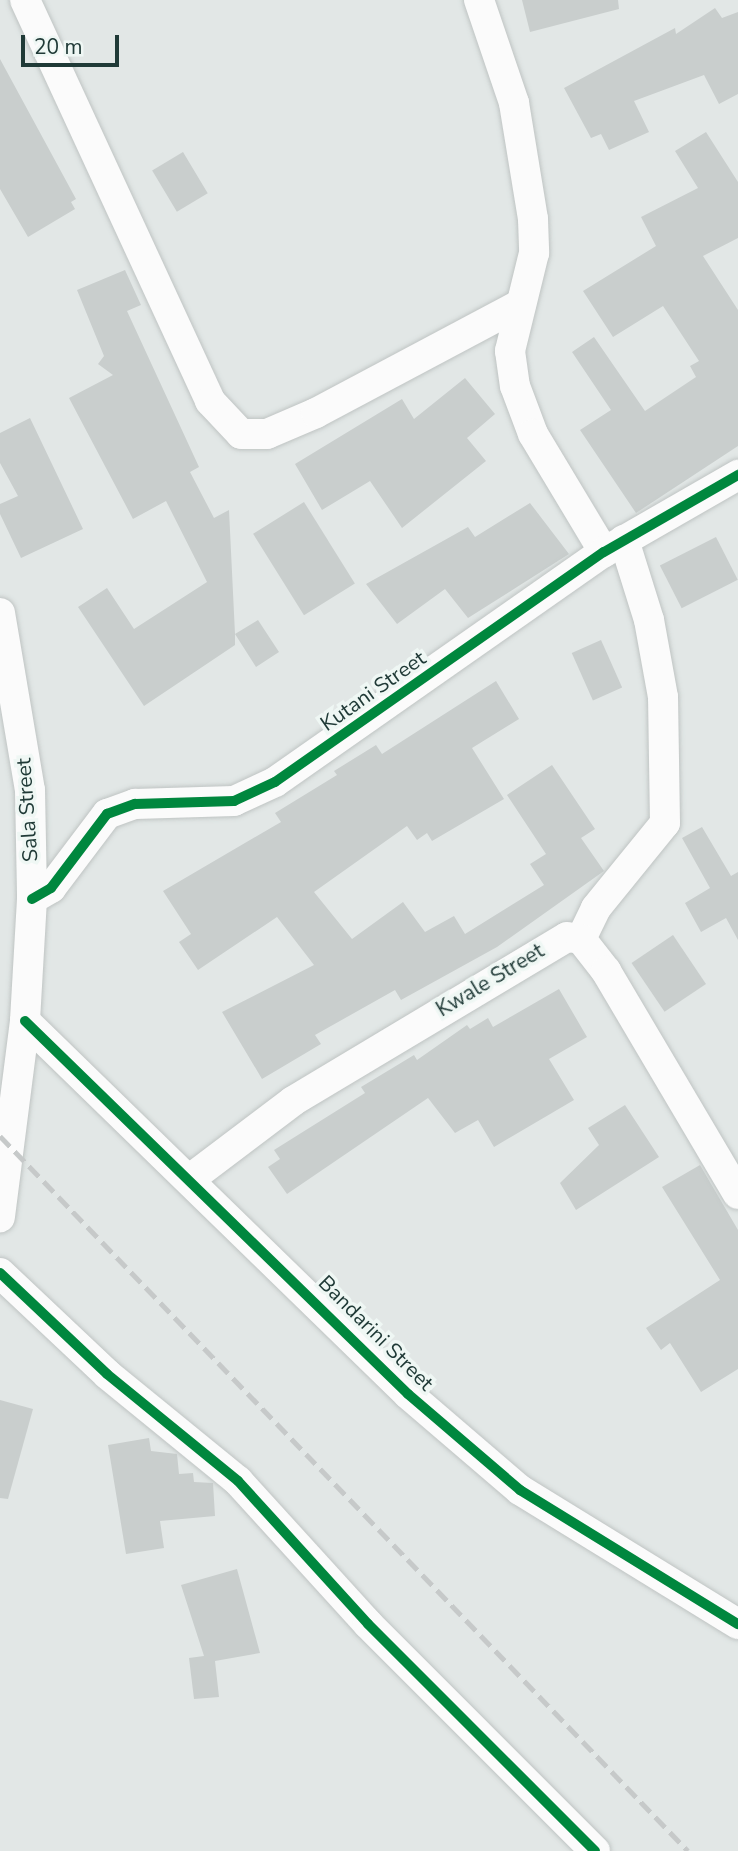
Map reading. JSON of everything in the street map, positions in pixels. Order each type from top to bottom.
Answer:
[{"type":"street","points":[[25,0],[210,401],[242,434],[267,433],[316,413],[520,304]]},
{"type":"street","points":[[479,0],[514,103],[533,219],[534,253],[510,351],[515,386],[533,434],[614,546],[649,620],[663,697],[665,822],[596,908],[581,939],[606,971],[734,1179]]},
{"type":"street","name":"Kutani Street","points":[[32,899],[51,888],[107,814],[135,804],[234,801],[275,782],[614,546],[738,475]]},
{"type":"street","name":"Sala Street","points":[[0,1217],[25,1021],[32,899],[30,790],[1,619]]},
{"type":"street","name":"Kwale Street","points":[[190,1179],[304,1094],[550,944],[581,939]]},
{"type":"street","name":"Bandarini Street","points":[[25,1021],[408,1394],[520,1490],[738,1624]]},
{"type":"street","points":[[0,1273],[107,1374],[247,1490],[368,1624],[594,1851]]},
{"type":"building","points":[[522,0],[618,0],[619,9],[530,32]]},
{"type":"building","points":[[715,8],[722,18],[738,12],[738,94],[719,104],[704,75],[634,101],[649,132],[609,150],[601,134],[591,138],[564,88],[675,28],[676,34]]},
{"type":"building","points":[[0,59],[76,199],[71,202],[75,209],[28,237],[0,189]]},
{"type":"building","points":[[706,132],[738,182],[738,238],[703,256],[738,310],[738,446],[636,513],[580,430],[611,410],[572,352],[594,337],[645,411],[696,377],[690,366],[699,361],[663,306],[613,337],[583,291],[656,246],[641,217],[698,188],[675,151]]},
{"type":"building","points":[[183,152],[208,193],[177,212],[152,171]]},
{"type":"building","points":[[125,270],[141,305],[127,311],[199,467],[190,472],[214,518],[229,510],[235,634],[235,645],[144,706],[78,607],[107,588],[134,629],[207,582],[166,501],[133,519],[69,398],[113,375],[98,364],[104,356],[77,290]]},
{"type":"building","points":[[465,378],[495,414],[467,438],[486,461],[402,528],[370,481],[322,510],[295,464],[402,399],[414,419]]},
{"type":"building","points":[[30,418],[83,529],[21,558],[0,514],[0,504],[18,496],[0,463],[0,433]]},
{"type":"building","points":[[304,502],[355,583],[304,615],[253,534]]},
{"type":"building","points":[[530,503],[569,554],[468,618],[445,589],[397,624],[366,584],[468,527],[475,537]]},
{"type":"building","points":[[716,537],[738,580],[682,608],[660,566]]},
{"type":"building","points":[[258,620],[279,652],[256,667],[235,634]]},
{"type":"building","points":[[601,640],[622,688],[593,701],[572,653]]},
{"type":"building","points":[[496,681],[519,719],[472,748],[504,799],[432,841],[427,833],[417,840],[407,826],[314,892],[352,939],[403,902],[425,932],[454,916],[465,934],[544,885],[530,864],[546,854],[507,795],[552,765],[595,829],[581,838],[604,871],[497,947],[401,1000],[395,990],[315,1035],[321,1044],[262,1079],[222,1012],[314,965],[277,917],[198,970],[179,942],[191,934],[163,891],[281,822],[275,813],[337,775],[334,771],[376,745],[382,754]]},
{"type":"building","points":[[702,827],[731,876],[738,872],[738,940],[726,918],[701,932],[685,903],[710,888],[682,838]]},
{"type":"building","points":[[673,935],[706,984],[665,1012],[632,963]]},
{"type":"building","points":[[559,989],[587,1037],[549,1059],[574,1100],[494,1147],[478,1120],[455,1133],[428,1098],[287,1194],[268,1167],[280,1159],[274,1150],[365,1093],[361,1087],[414,1055],[417,1060],[467,1025],[470,1029],[488,1018],[493,1027]]},
{"type":"building","points":[[625,1105],[659,1157],[576,1210],[560,1183],[599,1145],[588,1128]]},
{"type":"building","points":[[700,1165],[738,1230],[738,1369],[701,1392],[670,1343],[661,1350],[646,1328],[720,1280],[662,1187]]},
{"type":"building","points":[[0,1400],[33,1409],[8,1499],[0,1498]]},
{"type":"building","points":[[149,1438],[151,1451],[177,1454],[179,1474],[193,1473],[194,1482],[213,1483],[215,1516],[160,1521],[164,1548],[126,1554],[108,1445]]},
{"type":"building","points":[[237,1569],[260,1653],[215,1661],[219,1697],[194,1699],[189,1658],[204,1656],[181,1585]]},
{"type":"railway","points":[[0,1136],[688,1851]]},
{"type":"cycle path","points":[[32,899],[51,888],[107,814],[135,804],[234,801],[275,782],[604,552],[738,475]]},
{"type":"cycle path","points":[[25,1021],[408,1394],[520,1490],[738,1624]]},
{"type":"cycle path","points":[[0,1273],[107,1374],[238,1481],[368,1624],[595,1851]]}]
